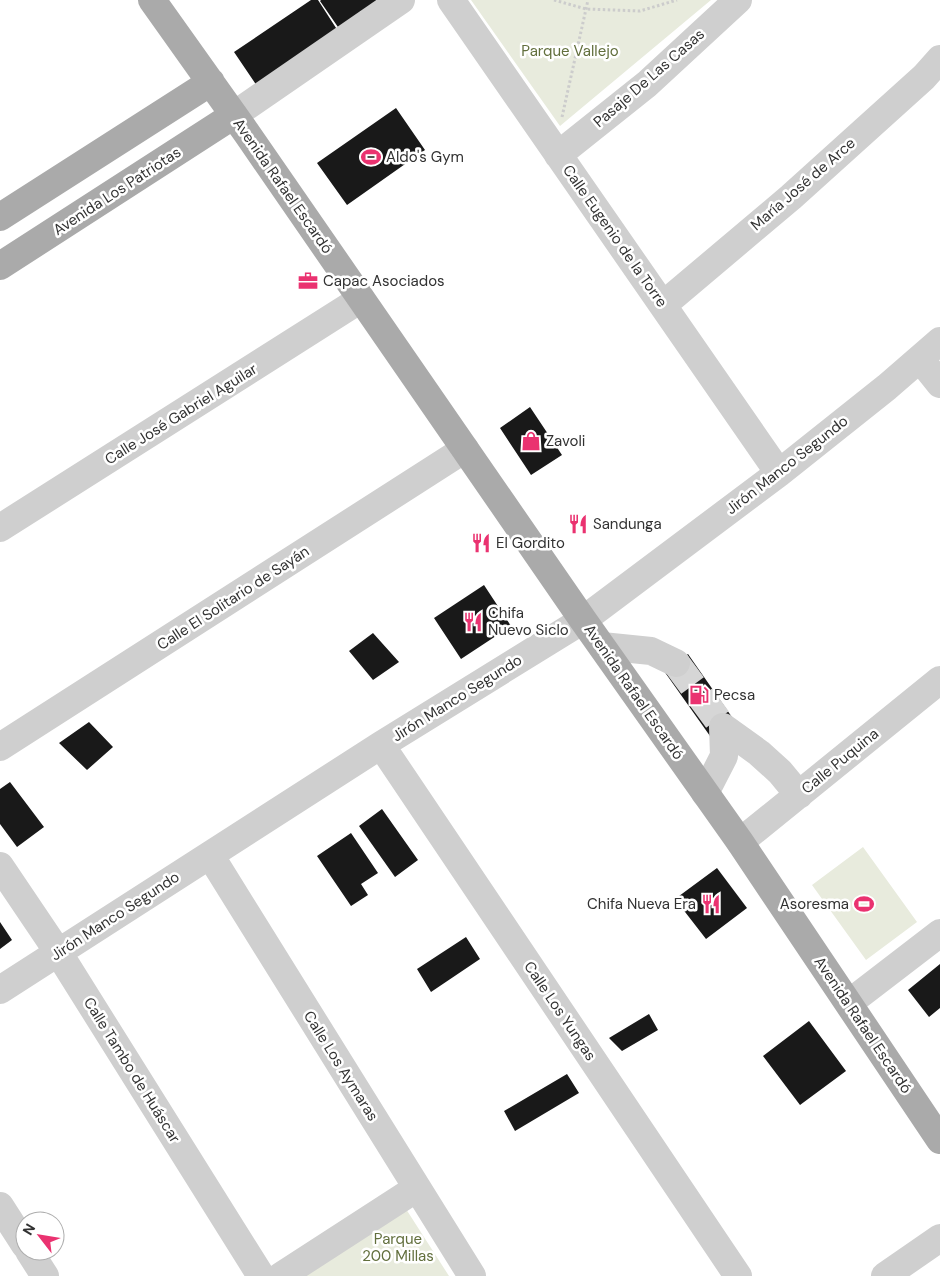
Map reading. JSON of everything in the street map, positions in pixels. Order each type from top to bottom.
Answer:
[{"type":"main road","name":"Avenida Rafael Escardó","points":[[152,0],[234,115],[583,620],[740,842],[940,1140]]},
{"type":"main road","points":[[0,217],[210,82]]},
{"type":"main road","name":"Avenida Los Patriotas","points":[[0,266],[234,115]]},
{"type":"street","points":[[234,115],[401,0]]},
{"type":"street","name":"Calle Eugenio de la Torre","points":[[450,0],[779,473]]},
{"type":"street","name":"Pasaje De Las Casas","points":[[558,154],[647,84],[738,0]]},
{"type":"street","name":"María José de Arce","points":[[663,305],[935,76]]},
{"type":"street","name":"Calle José Gabriel Aguilar","points":[[0,528],[361,299]]},
{"type":"street","name":"Jirón Manco Segundo","points":[[0,990],[381,745],[583,620],[779,473],[940,341]]},
{"type":"street","points":[[920,359],[940,384]]},
{"type":"street","name":"Calle El Solitario de Sayán","points":[[0,747],[465,449]]},
{"type":"street","points":[[602,646],[651,651],[676,663]]},
{"type":"street","name":"Calle Puquina","points":[[740,842],[940,680]]},
{"type":"street","points":[[705,793],[724,756],[723,727],[759,753],[780,772],[799,795]]},
{"type":"street","name":"Calle Los Yungas","points":[[381,745],[738,1276]]},
{"type":"street","name":"Calle Los Aymaras","points":[[210,855],[472,1276]]},
{"type":"street","name":"Calle Tambo de Huáscar","points":[[0,866],[58,952],[261,1276]]},
{"type":"street","points":[[848,1003],[940,934]]},
{"type":"street","points":[[281,1276],[417,1188]]},
{"type":"street","points":[[0,1206],[15,1229]]},
{"type":"street","points":[[885,1276],[940,1238]]},
{"type":"street","points":[[35,1261],[45,1276]]},
{"type":"path","points":[[554,0],[586,9],[640,11],[678,0]]},
{"type":"path","points":[[562,118],[588,0]]},
{"type":"green space","name":"Parque Vallejo","points":[[471,0],[711,0],[560,126]]},
{"type":"green space","name":"Asoresma","points":[[863,847],[917,922],[866,960],[812,885]]},
{"type":"green space","name":"Parque 200 Millas","points":[[406,1209],[449,1276],[305,1276]]},
{"type":"building","points":[[311,0],[318,0],[338,31],[257,86],[234,52]]},
{"type":"building","points":[[321,0],[382,0],[340,30]]},
{"type":"building","name":"Aldo's Gym","points":[[396,108],[425,150],[347,205],[317,163]]},
{"type":"building","name":"Zavoli","points":[[530,407],[562,455],[531,475],[500,428]]},
{"type":"building","name":"Chifa Nuevo Siclo","points":[[484,585],[511,626],[461,659],[434,618]]},
{"type":"building","points":[[373,633],[399,662],[373,680],[349,651]]},
{"type":"building","name":"Pecsa","points":[[688,654],[734,720],[710,736],[664,671]]},
{"type":"building","points":[[89,722],[113,747],[87,770],[59,743]]},
{"type":"building","points":[[10,782],[44,827],[17,847],[0,824],[0,789]]},
{"type":"building","points":[[382,809],[418,860],[395,877],[359,826]]},
{"type":"building","points":[[351,833],[378,873],[361,884],[368,895],[351,906],[317,856]]},
{"type":"building","name":"Chifa Nueva Era","points":[[717,868],[747,908],[706,939],[675,899]]},
{"type":"building","points":[[0,922],[12,940],[0,949]]},
{"type":"building","points":[[466,937],[480,959],[431,992],[417,969]]},
{"type":"building","points":[[940,964],[940,1008],[929,1017],[908,990]]},
{"type":"building","points":[[649,1014],[658,1030],[622,1051],[609,1038]]},
{"type":"building","points":[[809,1021],[846,1071],[800,1105],[763,1056]]},
{"type":"building","points":[[567,1074],[579,1093],[515,1131],[504,1111]]},
{"type":"tunnel","points":[[676,663],[723,727]]},
{"type":"place","name":"Aldo's Gym","points":[[371,157]]},
{"type":"place","name":"Capac Asociados","points":[[308,281]]},
{"type":"place","name":"Zavoli","points":[[531,441]]},
{"type":"place","name":"Sandunga","points":[[578,524]]},
{"type":"place","name":"El Gordito","points":[[481,543]]},
{"type":"place","name":"Chifa Nuevo Siclo","points":[[473,622]]},
{"type":"place","name":"Pecsa","points":[[699,695]]},
{"type":"place","name":"Chifa Nueva Era","points":[[711,904]]},
{"type":"place","name":"Asoresma","points":[[864,904]]}]
